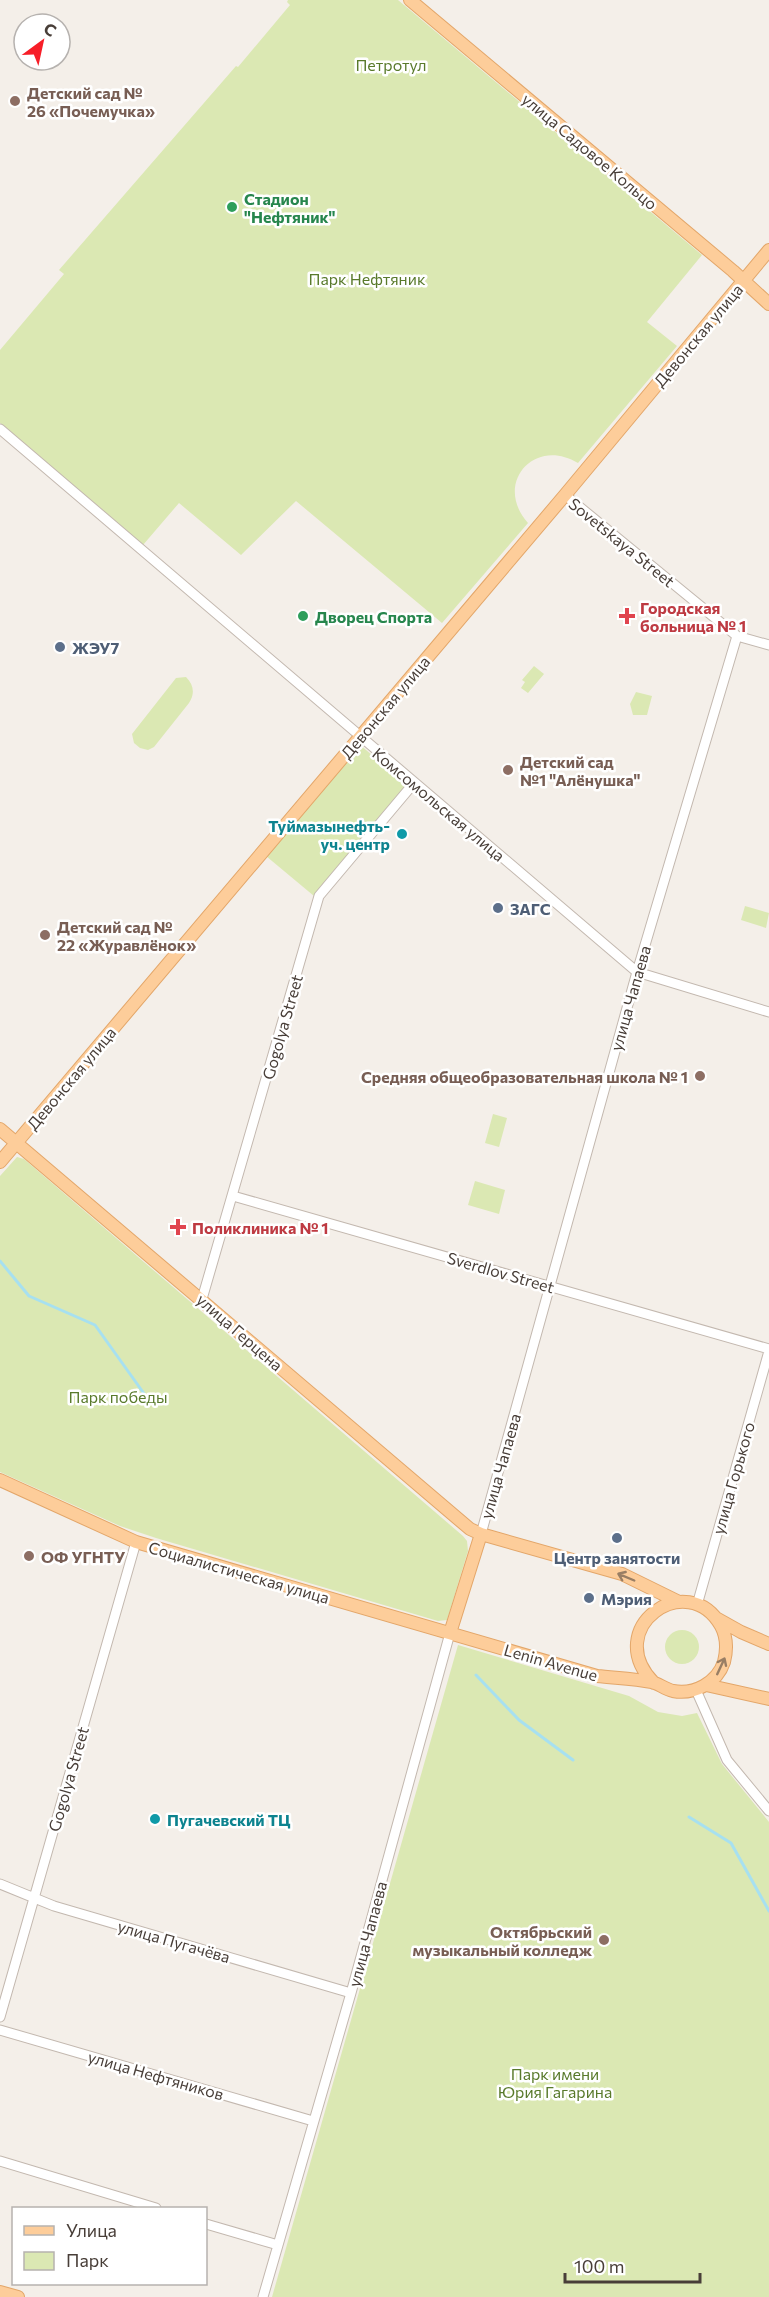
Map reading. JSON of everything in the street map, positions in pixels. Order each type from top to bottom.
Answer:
[{"type":"main road","name":"улица Садовое Кольцо","points":[[410,0],[769,304]]},
{"type":"main road","name":"Девонская улица","points":[[0,1162],[565,495],[769,250]]},
{"type":"main road","name":"улица Герцена","points":[[0,1129],[470,1529],[481,1534]]},
{"type":"main road","name":"Социалистическая улица","points":[[0,1480],[136,1542],[450,1633]]},
{"type":"main road","points":[[481,1534],[622,1574],[679,1602],[697,1605],[741,1632],[769,1644]]},
{"type":"main road","name":"улица Чапаева","points":[[450,1633],[481,1534]]},
{"type":"main road","points":[[679,1602],[656,1610],[640,1628],[637,1652],[646,1674],[654,1683],[672,1691],[701,1687],[769,1699]]},
{"type":"main road","points":[[701,1687],[715,1677],[726,1654],[723,1629],[716,1618]]},
{"type":"main road","name":"Lenin Avenue","points":[[450,1633],[597,1676],[654,1683]]},
{"type":"main road","points":[[0,2292],[18,2297]]},
{"type":"street","name":"Комсомольская улица","points":[[0,429],[637,972],[769,1012]]},
{"type":"street","name":"Sovetskaya Street","points":[[565,495],[737,636],[769,645]]},
{"type":"street","name":"улица Чапаева","points":[[481,1534],[637,972],[737,636]]},
{"type":"street","name":"Gogolya Street","points":[[202,1299],[319,896],[414,783]]},
{"type":"street","name":"Sverdlov Street","points":[[233,1196],[769,1350]]},
{"type":"street","name":"улица Горького","points":[[697,1605],[769,1350]]},
{"type":"street","name":"Gogolya Street","points":[[0,2017],[136,1542]]},
{"type":"street","name":"улица Чапаева","points":[[263,2297],[351,1993],[450,1633]]},
{"type":"street","points":[[701,1687],[727,1760],[769,1811]]},
{"type":"street","name":"улица Пугачёва","points":[[0,1884],[54,1906],[351,1993]]},
{"type":"street","name":"улица Нефтяников","points":[[0,2030],[313,2121]]},
{"type":"street","points":[[0,2161],[153,2207]]},
{"type":"street","points":[[207,2223],[278,2246]]},
{"type":"green space","name":"Парк Нефтяник","points":[[288,0],[398,0],[702,255],[647,322],[677,346],[578,463],[562,456],[547,456],[534,460],[523,468],[517,480],[515,493],[518,508],[528,523],[442,623],[296,501],[241,555],[179,503],[143,545],[0,423],[0,350],[64,274],[59,270],[236,66],[238,67],[290,5]]},
{"type":"green space","points":[[534,666],[544,674],[528,693],[521,688],[525,682],[522,680]]},
{"type":"green space","points":[[186,677],[193,690],[189,703],[154,747],[148,750],[140,748],[134,743],[132,734],[176,678]]},
{"type":"green space","points":[[636,692],[652,696],[647,715],[633,715],[630,704]]},
{"type":"green space","points":[[359,744],[407,785],[314,896],[266,856]]},
{"type":"green space","points":[[745,906],[769,913],[766,928],[741,920]]},
{"type":"green space","points":[[493,1114],[507,1118],[499,1147],[485,1143]]},
{"type":"green space","name":"Парк победы","points":[[17,1157],[24,1159],[463,1536],[467,1541],[468,1551],[447,1620],[438,1621],[156,1538],[120,1526],[0,1472],[0,1176]]},
{"type":"green space","points":[[475,1181],[505,1190],[499,1214],[468,1205]]},
{"type":"green space","points":[[682,1630],[694,1635],[699,1647],[694,1659],[682,1664],[670,1659],[665,1647],[670,1635]]},
{"type":"green space","name":"Парк имени Юрия Гагарина","points":[[458,1645],[629,1696],[658,1712],[682,1716],[697,1713],[722,1764],[769,1822],[769,2297],[272,2297]]},
{"type":"waterway","points":[[0,1261],[29,1296],[95,1325],[150,1402]]},
{"type":"waterway","points":[[476,1675],[519,1720],[573,1760]]},
{"type":"waterway","points":[[689,1817],[731,1843],[769,1911]]},
{"type":"place","name":"Детский сад № 26 «Почемучка»","points":[[15,101]]},
{"type":"place","name":"Стадион \"Нефтяник\"","points":[[232,207]]},
{"type":"place","name":"Дворец Спорта","points":[[303,616]]},
{"type":"place","name":"Городская больница № 1","points":[[627,616]]},
{"type":"place","name":"ЖЭУ7","points":[[60,647]]},
{"type":"place","name":"Детский сад №1 \"Алёнушка\"","points":[[508,770]]},
{"type":"place","name":"Туймазынефть- уч. центр","points":[[402,834]]},
{"type":"place","name":"ЗАГС","points":[[498,908]]},
{"type":"place","name":"Детский сад № 22 «Журавлёнок»","points":[[45,935]]},
{"type":"place","name":"Средняя общеобразовательная школа № 1","points":[[700,1076]]},
{"type":"place","name":"Поликлиника № 1","points":[[178,1227]]},
{"type":"place","name":"Центр занятости","points":[[617,1538]]},
{"type":"place","name":"ОФ УГНТУ","points":[[29,1556]]},
{"type":"place","name":"Мэрия","points":[[589,1598]]},
{"type":"place","name":"Пугачевский ТЦ","points":[[155,1819]]},
{"type":"place","name":"Октябрьский музыкальный колледж","points":[[604,1940]]},
{"type":"park label","name":"Петротул","points":[[391,64]]}]
